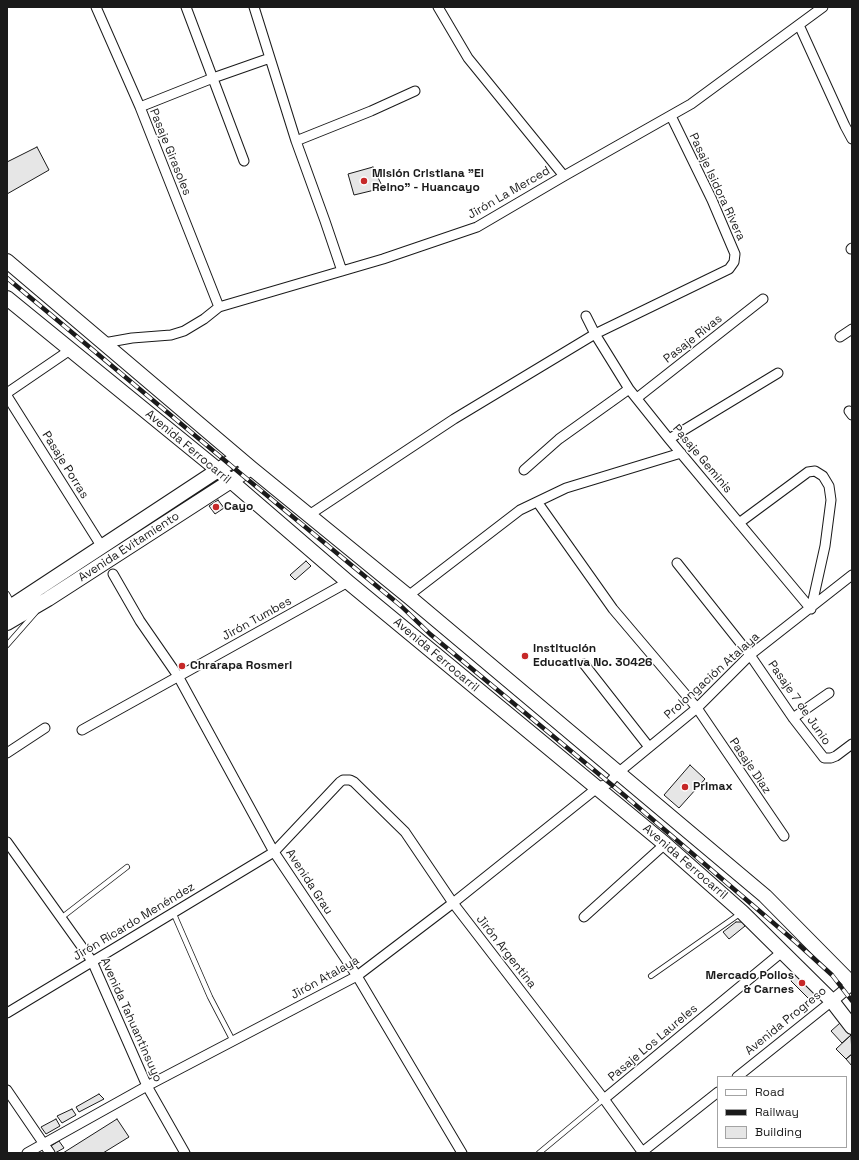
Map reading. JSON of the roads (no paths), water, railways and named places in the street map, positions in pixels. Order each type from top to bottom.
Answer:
[{"type":"main road","name":"Avenida Ferrocarril","points":[[7,261],[251,468],[408,596],[766,896],[852,984]]},
{"type":"main road","name":"Avenida Ferrocarril","points":[[7,298],[218,470],[230,482],[348,582],[603,786],[665,844],[742,912],[832,1001],[852,1027]]},
{"type":"main road","name":"Avenida Evitamiento","points":[[9,602],[102,547],[238,457]]},
{"type":"main road","name":"Avenida Evitamiento","points":[[7,623],[48,599],[251,468]]},
{"type":"street","name":"Pasaje Girasoles","points":[[96,7],[140,107],[219,307]]},
{"type":"street","points":[[186,7],[244,161]]},
{"type":"street","points":[[254,7],[296,141],[342,271]]},
{"type":"street","points":[[438,7],[468,58],[564,176]]},
{"type":"street","name":"Jirón La Merced","points":[[104,343],[132,338],[171,335],[204,319],[219,307],[383,259],[477,227],[691,104],[799,25],[811,10],[823,7]]},
{"type":"street","points":[[799,25],[845,126],[852,138]]},
{"type":"street","points":[[140,107],[213,78],[270,58]]},
{"type":"street","points":[[296,141],[371,112],[415,91]]},
{"type":"street","name":"Pasaje Isidora Rivera","points":[[595,334],[729,269],[734,262],[734,254],[712,200],[671,116]]},
{"type":"street","name":"Pasaje Rivas","points":[[636,398],[763,299]]},
{"type":"street","name":"Pasaje Geminis","points":[[586,316],[595,334],[629,389],[669,440],[811,609]]},
{"type":"street","points":[[840,337],[852,329]]},
{"type":"street","points":[[309,515],[454,420],[595,334]]},
{"type":"street","points":[[7,395],[70,350]]},
{"type":"street","points":[[669,440],[778,373]]},
{"type":"street","points":[[524,470],[559,439],[629,389]]},
{"type":"street","name":"Pasaje Porras","points":[[7,395],[102,547]]},
{"type":"street","points":[[408,596],[520,510],[538,503],[566,488],[681,453]]},
{"type":"street","points":[[739,523],[808,472],[816,471],[823,476],[829,486],[830,500],[825,546],[811,609]]},
{"type":"street","name":"Pasaje Diaz","points":[[538,503],[613,609],[697,708],[784,836]]},
{"type":"street","name":"Pasaje 7 de Junio","points":[[677,563],[750,655],[793,718],[824,758],[836,756],[852,744]]},
{"type":"street","name":"Avenida Grau","points":[[113,574],[140,621],[178,676],[274,852],[357,976],[462,1153]]},
{"type":"street","name":"Prolongación Atalaya","points":[[603,786],[697,708],[750,655],[811,609],[852,575]]},
{"type":"street","name":"Jirón Tumbes","points":[[82,730],[348,582]]},
{"type":"street","points":[[584,664],[650,747]]},
{"type":"street","points":[[793,718],[828,693]]},
{"type":"street","points":[[7,753],[44,728]]},
{"type":"street","name":"Jirón Argentina","points":[[340,782],[343,780],[350,780],[354,782],[405,832],[453,903],[604,1099],[642,1153]]},
{"type":"street","name":"Jirón Ricardo Menéndez","points":[[7,1013],[274,852],[340,782]]},
{"type":"street","name":"Jirón Atalaya","points":[[27,1153],[147,1086],[357,976],[603,786]]},
{"type":"street","name":"Avenida Tahuantinsuyo","points":[[7,842],[92,961],[147,1086],[185,1153]]},
{"type":"street","points":[[584,917],[665,844]]},
{"type":"street","name":"Pasaje Los Laureles","points":[[604,1099],[782,952]]},
{"type":"street","name":"Avenida Progreso","points":[[738,1076],[852,984]]},
{"type":"street","points":[[7,1090],[50,1153]]},
{"type":"street","points":[[642,1153],[717,1093]]},
{"type":"lane","points":[[7,645],[48,599]]},
{"type":"lane","points":[[61,918],[127,867]]},
{"type":"lane","points":[[173,912],[210,997],[233,1041]]},
{"type":"lane","points":[[651,976],[742,912]]},
{"type":"lane","name":"Pasaje Los Laureles","points":[[539,1153],[604,1099]]},
{"type":"railway","points":[[7,278],[401,606],[430,634],[624,795],[798,944],[832,975],[852,1001]]},
{"type":"place","name":"Misión Cristiana \"El Reino\" - Huancayo","points":[[364,181]]},
{"type":"place","name":"Cayo","points":[[216,507]]},
{"type":"place","name":"Institución Educativa No. 30426","points":[[525,656]]},
{"type":"place","name":"Chrarapa Rosmeri","points":[[182,666]]},
{"type":"place","name":"Primax","points":[[685,787]]},
{"type":"place","name":"Mercado Pollos & Carnes","points":[[802,983]]}]
